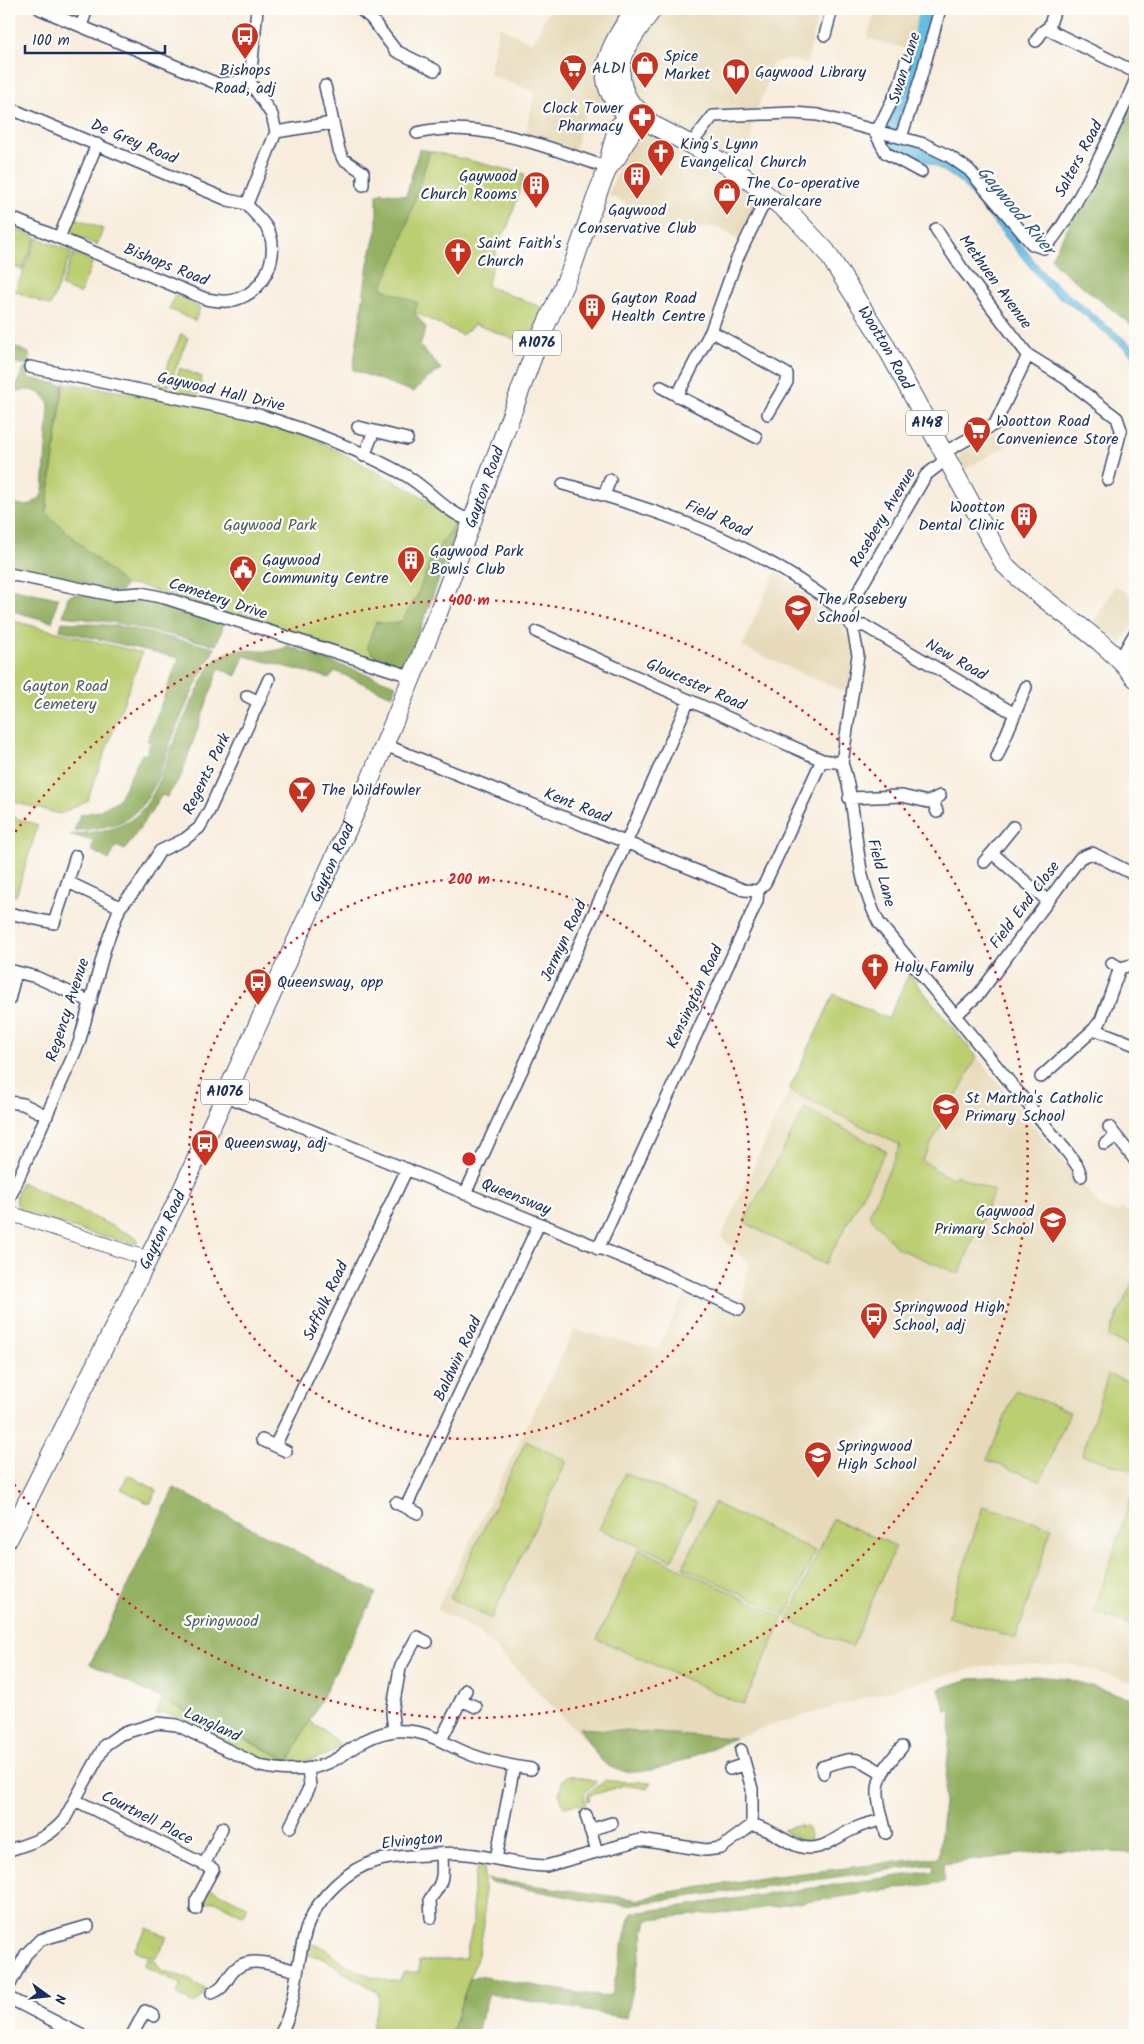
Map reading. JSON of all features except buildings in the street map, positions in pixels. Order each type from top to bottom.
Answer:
[{"type":"main road","points":[[639,13],[624,51],[621,71],[623,88],[628,100],[639,116]]},
{"type":"main road","name":"Wootton Road","points":[[639,116],[723,163],[768,195],[815,238],[841,273],[883,341],[1004,564],[1017,578],[1106,646],[1120,659],[1135,678]]},
{"type":"main road","name":"Gayton Road","points":[[9,1538],[148,1259],[386,745],[534,352],[573,264],[608,168],[618,157],[639,116]]},
{"type":"street","points":[[40,9],[218,84],[224,85],[237,82],[249,74]]},
{"type":"street","points":[[80,26],[87,9]]},
{"type":"street","points":[[247,204],[276,132],[272,115],[250,82],[249,74],[257,9]]},
{"type":"street","points":[[360,9],[370,18],[396,51],[436,70]]},
{"type":"street","points":[[825,35],[832,9]]},
{"type":"street","name":"Swan Lane","points":[[899,137],[921,77],[940,9]]},
{"type":"street","points":[[1036,41],[1042,32],[1050,27],[1055,9]]},
{"type":"street","points":[[1050,27],[1060,36],[1135,72]]},
{"type":"street","points":[[906,61],[900,85],[878,131],[886,153],[921,172]]},
{"type":"street","name":"Salters Road","points":[[899,137],[924,144],[949,156],[969,170],[1032,244],[1043,248],[1053,239],[1067,217],[1124,110],[1135,81]]},
{"type":"street","points":[[325,86],[336,143],[343,159],[363,172],[364,185]]},
{"type":"street","name":"De Grey Road","points":[[9,108],[228,200],[247,204]]},
{"type":"street","points":[[691,144],[709,119],[717,115],[810,114],[899,137]]},
{"type":"street","points":[[276,132],[332,123]]},
{"type":"street","points":[[417,133],[436,128],[479,131],[511,138],[608,168]]},
{"type":"street","points":[[58,238],[97,144]]},
{"type":"street","points":[[677,396],[710,331],[724,299],[736,261],[768,195]]},
{"type":"street","name":"Bishops Road","points":[[9,217],[206,299],[228,301],[252,292],[268,271],[272,257],[272,246],[266,227],[247,204]]},
{"type":"street","name":"Methuen Avenue","points":[[936,229],[961,267],[1028,355],[1064,378],[1117,418],[1121,430],[1106,474]]},
{"type":"street","points":[[710,331],[787,374],[787,382],[768,414]]},
{"type":"street","name":"Methuen Avenue","points":[[946,455],[995,424],[1028,355]]},
{"type":"street","name":"Gaywood Hall Drive","points":[[30,367],[259,415],[283,422],[364,456],[418,483],[451,513],[471,521]]},
{"type":"street","points":[[661,387],[756,436]]},
{"type":"street","points":[[358,427],[407,439]]},
{"type":"street","points":[[364,456],[374,431]]},
{"type":"street","name":"Rosebery Avenue","points":[[847,611],[926,474],[946,455]]},
{"type":"street","points":[[604,495],[610,480]]},
{"type":"street","name":"Field Road","points":[[563,484],[672,516],[745,549],[792,575],[840,610],[847,611]]},
{"type":"street","name":"Cemetery Drive","points":[[9,574],[112,595],[141,593],[165,598],[413,677]]},
{"type":"street","points":[[847,611],[853,629]]},
{"type":"street","name":"New Road","points":[[853,629],[865,626],[1015,714]]},
{"type":"street","name":"Field Lane","points":[[853,629],[858,655],[842,763],[847,776],[856,846],[863,882],[873,913],[893,942],[1068,1153],[1078,1167],[1081,1176]]},
{"type":"street","name":"Gloucester Road","points":[[537,632],[822,760],[842,763]]},
{"type":"street","points":[[1120,659],[1135,633]]},
{"type":"street","name":"Regents Park","points":[[136,889],[160,851],[185,839],[199,828],[210,811],[269,679]]},
{"type":"street","points":[[997,757],[1026,687]]},
{"type":"street","points":[[247,696],[259,702]]},
{"type":"street","name":"Jermyn Road","points":[[465,1194],[626,843],[689,700]]},
{"type":"street","name":"Kent Road","points":[[386,745],[744,890],[758,891]]},
{"type":"street","name":"Kensington Road","points":[[598,1249],[757,901],[758,891],[765,883],[822,760]]},
{"type":"street","points":[[850,798],[902,796],[928,802],[936,798],[937,812]]},
{"type":"street","points":[[984,862],[1013,828]]},
{"type":"street","points":[[992,853],[1048,901]]},
{"type":"street","name":"Field End Close","points":[[955,1016],[979,994],[1080,858],[1092,853],[1135,875]]},
{"type":"street","points":[[13,914],[54,923],[76,856]]},
{"type":"street","points":[[68,882],[120,907]]},
{"type":"street","name":"Regency Avenue","points":[[9,1199],[79,1043],[105,948],[120,907],[136,889]]},
{"type":"street","points":[[1041,1077],[1094,1029],[1101,1020],[1116,965],[1132,965]]},
{"type":"street","points":[[9,1000],[12,971],[43,979],[91,1002]]},
{"type":"street","points":[[1094,1029],[1135,1045]]},
{"type":"street","name":"Queensway","points":[[224,1095],[660,1273],[740,1309]]},
{"type":"street","points":[[9,1102],[23,1104],[47,1116]]},
{"type":"street","points":[[1109,1127],[1135,1160]]},
{"type":"street","points":[[1106,1144],[1116,1136]]},
{"type":"street","name":"Suffolk Road","points":[[262,1440],[280,1449],[407,1169]]},
{"type":"street","points":[[9,1213],[148,1259]]},
{"type":"street","name":"Baldwin Road","points":[[418,1514],[401,1505],[539,1224]]},
{"type":"street","points":[[394,1731],[392,1713],[400,1668],[418,1637]]},
{"type":"street","points":[[441,1740],[464,1695],[476,1707]]},
{"type":"street","name":"Langland","points":[[9,1850],[49,1835],[64,1820],[105,1745],[121,1734],[157,1723],[177,1725],[260,1766],[287,1770],[308,1769],[340,1757],[363,1740],[394,1731],[423,1733],[470,1755],[531,1769]]},
{"type":"street","points":[[886,1833],[876,1793],[882,1773],[902,1747]]},
{"type":"street","points":[[741,1750],[754,1799],[752,1825],[771,1830],[797,1845],[816,1848],[833,1842],[855,1828],[882,1820]]},
{"type":"street","points":[[824,1774],[822,1767],[854,1758],[863,1760],[882,1773]]},
{"type":"street","points":[[730,1768],[745,1764]]},
{"type":"street","points":[[496,1859],[514,1766]]},
{"type":"street","points":[[290,1827],[310,1786],[308,1769]]},
{"type":"street","name":"Courtnell Place","points":[[75,1800],[213,1869],[196,1901],[196,1909]]},
{"type":"street","points":[[586,1814],[597,1852]]},
{"type":"street","points":[[590,1830],[612,1823]]},
{"type":"street","name":"Elvington","points":[[280,2035],[287,2020],[309,1923],[321,1901],[339,1883],[362,1866],[376,1861],[442,1854],[466,1854],[533,1866],[546,1866],[640,1840],[706,1850],[721,1848],[752,1825]]},
{"type":"street","name":"Courtnell Place","points":[[204,1865],[222,1828]]},
{"type":"street","points":[[431,1918],[430,1899],[442,1885],[442,1854]]},
{"type":"street","points":[[9,1986],[26,1954],[40,1940],[88,1926]]},
{"type":"street","points":[[212,1993],[222,1989],[232,1973],[244,1963],[254,1962],[297,1971]]},
{"type":"street","points":[[9,1998],[79,2035]]},
{"type":"street","points":[[132,2035],[145,2011]]},
{"type":"shaded area","points":[[549,9],[819,9],[807,64],[787,59],[773,63],[767,85],[752,121],[752,140],[725,176],[768,207],[749,247],[717,226],[698,229],[690,225],[684,235],[665,225],[661,234],[643,225],[648,214],[608,195],[628,146],[616,112],[588,103],[574,154],[524,138],[535,92],[489,75],[499,26],[533,43]]},
{"type":"shaded area","points":[[876,9],[926,9],[915,51],[867,38]]},
{"type":"shaded area","points":[[997,431],[1008,445],[964,470],[959,461],[961,453]]},
{"type":"shaded area","name":"The Rosebery School","points":[[775,572],[814,596],[840,619],[855,649],[847,693],[742,647]]},
{"type":"shaded area","points":[[1116,586],[1135,598],[1135,622],[1121,644],[1094,621]]},
{"type":"shaded area","name":"Springwood High School","points":[[909,974],[1100,1206],[1118,1213],[1121,1208],[1135,1214],[1135,1683],[1069,1664],[999,1665],[975,1668],[923,1681],[756,1730],[657,1769],[605,1760],[480,1633],[437,1609],[574,1330],[658,1349],[685,1293],[736,1313],[743,1303],[748,1263],[721,1237],[834,994],[888,1019]]},
{"type":"green space","points":[[1135,105],[1135,328],[1057,266],[1051,258]]},
{"type":"green space","points":[[419,149],[430,151],[399,249],[381,288],[418,303],[414,312],[426,328],[420,346],[441,369],[423,382],[414,392],[353,370],[368,264],[377,227],[377,195],[382,192],[406,196]]},
{"type":"green space","points":[[430,151],[525,174],[507,229],[496,243],[496,253],[487,286],[543,308],[529,345],[475,324],[462,335],[414,312],[418,303],[381,288],[399,249]]},
{"type":"green space","points":[[79,193],[85,195],[76,218],[103,229],[97,245],[73,235],[69,231]]},
{"type":"green space","points":[[16,229],[36,237],[22,270],[9,265],[9,247]]},
{"type":"green space","points":[[37,238],[72,252],[50,306],[15,291]]},
{"type":"green space","points":[[74,253],[93,261],[80,294],[61,286]]},
{"type":"green space","points":[[175,295],[194,302],[193,305],[200,308],[195,321],[169,309]]},
{"type":"green space","points":[[181,334],[188,338],[167,390],[158,388]]},
{"type":"green space","points":[[9,344],[29,353],[30,365],[9,362]]},
{"type":"green space","points":[[24,368],[30,369],[28,378],[63,385],[46,513],[125,585],[122,591],[112,592],[9,572],[9,503],[28,506],[40,498],[43,492],[49,405],[44,396],[35,391],[24,390],[13,393]]},
{"type":"green space","points":[[180,368],[202,377],[198,397],[172,391]]},
{"type":"green space","name":"Gaywood Park","points":[[64,383],[185,402],[308,435],[434,503],[446,515],[460,523],[406,666],[321,646],[138,585],[125,585],[46,513]]},
{"type":"green space","points":[[456,521],[460,523],[407,664],[402,666],[377,657],[367,646],[376,622],[389,624],[402,621],[417,596],[430,561]]},
{"type":"green space","points":[[9,588],[58,598],[52,622],[9,610]]},
{"type":"green space","points":[[74,594],[164,600],[224,624],[216,645],[117,623],[63,616],[68,597]]},
{"type":"green space","name":"Gayton Road Cemetery","points":[[9,620],[142,653],[87,801],[60,814],[9,801]]},
{"type":"green space","points":[[62,622],[118,626],[215,648],[189,699],[153,789],[139,809],[123,821],[103,827],[74,831],[80,815],[99,811],[118,800],[142,754],[146,755],[151,742],[147,741],[179,658],[60,630]]},
{"type":"green space","points":[[288,646],[396,685],[392,696],[335,671],[330,678],[244,656],[236,676],[219,668],[181,776],[167,797],[162,795],[125,850],[116,846],[109,860],[91,850],[94,841],[70,835],[100,831],[123,825],[137,815],[144,807],[156,789],[180,728],[210,665],[221,656],[231,652],[240,650],[278,650]]},
{"type":"green space","points":[[9,816],[38,825],[16,896],[9,894]]},
{"type":"green space","name":"St Martha's Catholic Primary School","points":[[909,974],[977,1057],[922,1161],[933,1166],[934,1170],[953,1178],[956,1175],[994,1191],[959,1274],[897,1248],[869,1215],[900,1145],[789,1090],[834,994],[888,1019]]},
{"type":"green space","points":[[805,1108],[886,1151],[825,1265],[744,1222]]},
{"type":"green space","points":[[21,1182],[137,1238],[137,1244],[89,1233],[23,1212],[16,1201]]},
{"type":"green space","points":[[1135,1276],[1135,1348],[1108,1337]]},
{"type":"green space","points":[[1108,1375],[1135,1383],[1135,1471],[1082,1455]]},
{"type":"green space","points":[[1016,1390],[1070,1412],[1041,1481],[987,1460]]},
{"type":"green space","points":[[526,1441],[567,1461],[491,1619],[450,1598]]},
{"type":"green space","points":[[625,1473],[696,1503],[672,1560],[599,1529]]},
{"type":"green space","points":[[128,1475],[157,1490],[150,1504],[121,1489]]},
{"type":"green space","name":"Springwood","points":[[174,1488],[376,1593],[289,1761],[90,1664]]},
{"type":"green space","points":[[1131,1498],[1135,1499],[1135,1626],[1094,1612]]},
{"type":"green space","points":[[714,1503],[815,1551],[786,1615],[683,1567]]},
{"type":"green space","points":[[983,1506],[1052,1527],[1016,1638],[948,1617]]},
{"type":"green space","points":[[833,1519],[896,1546],[852,1647],[788,1620]]},
{"type":"green space","points":[[639,1549],[784,1618],[743,1705],[597,1639]]},
{"type":"green space","points":[[1037,1676],[1067,1679],[1135,1699],[1135,1853],[1053,1850],[943,1864],[944,1882],[742,1911],[647,1919],[627,2018],[489,1994],[476,2035],[450,2035],[470,1979],[477,1976],[603,1997],[612,1994],[629,1918],[633,1913],[934,1871],[933,1864],[626,1905],[594,1902],[491,1882],[486,1879],[640,1900],[663,1893],[768,1877],[939,1857],[952,1710],[946,1712],[939,1689],[969,1679]]},
{"type":"green space","points":[[162,1700],[289,1761],[309,1721],[324,1730],[341,1746],[320,1757],[299,1762],[278,1761],[258,1756],[238,1748],[178,1717],[164,1713],[155,1715]]},
{"type":"green space","points":[[579,1728],[735,1738],[689,1758],[654,1770],[621,1771],[603,1762]]},
{"type":"green space","points":[[569,1775],[597,1781],[584,1793],[586,1809],[577,1804],[564,1807],[559,1794],[563,1779]]},
{"type":"green space","points":[[606,1780],[651,1782],[647,1789],[625,1785],[589,1796],[590,1800],[587,1801],[588,1793]]},
{"type":"green space","points":[[800,1825],[800,1828],[805,1826],[808,1829],[812,1842],[799,1840],[783,1830]]},
{"type":"green space","points":[[478,1864],[484,1864],[484,1924],[479,1952],[450,2035],[373,2035],[372,2023],[379,2003],[377,1991],[336,1968],[335,1965],[319,1957],[308,1955],[310,1944],[325,1948],[356,1970],[392,1981],[399,1981],[404,1972],[419,1972],[419,1961],[465,1959],[473,1924],[473,1886]]},
{"type":"green space","points":[[210,1888],[248,1907],[244,1916],[215,1901],[205,1903],[205,1897]]},
{"type":"green space","points":[[147,1928],[168,1937],[155,1959],[134,1950]]},
{"type":"green space","points":[[147,1958],[156,1962],[161,1970],[186,1978],[205,1989],[202,1997],[194,2004],[176,1994],[181,1984],[144,1966]]},
{"type":"water","points":[[891,127],[896,138],[931,152],[967,176],[1047,277],[1135,348],[1135,357],[1078,310],[1049,290],[962,184],[946,172],[928,163],[891,149],[888,141]]},
{"type":"waterway","name":"Gaywood River","points":[[898,146],[894,145],[891,127],[912,70],[928,9]]},
{"type":"place","name":"Bishops Road, adj","points":[[245,60]]},
{"type":"place","name":"Spice Market","points":[[645,89]]},
{"type":"place","name":"ALDI","points":[[573,92]]},
{"type":"place","name":"Gaywood Library","points":[[736,96]]},
{"type":"place","name":"Clock Tower Pharmacy","points":[[642,141]]},
{"type":"place","name":"King's Lynn Evangelical Church","points":[[661,177]]},
{"type":"place","name":"Gaywood Conservative Club","points":[[637,200]]},
{"type":"place","name":"Gaywood Church Rooms","points":[[536,209]]},
{"type":"place","name":"The Co-operative Funeralcare","points":[[727,216]]},
{"type":"place","name":"Saint Faith's Church","points":[[458,276]]},
{"type":"place","name":"Gayton Road Health Centre","points":[[592,331]]},
{"type":"place","name":"Wootton Road Convenience Store","points":[[977,454]]},
{"type":"place","name":"Wootton Dental Clinic","points":[[1024,540]]},
{"type":"place","name":"Gaywood Park Bowls Club","points":[[411,584]]},
{"type":"place","name":"Gaywood Community Centre","points":[[243,593]]},
{"type":"place","name":"The Rosebery School","points":[[798,632]]},
{"type":"place","name":"The Wildfowler","points":[[302,814]]},
{"type":"place","name":"Holy Family","points":[[875,991]]},
{"type":"place","name":"Queensway, opp","points":[[258,1006]]},
{"type":"place","name":"St Martha's Catholic Primary School","points":[[946,1131]]},
{"type":"place","name":"Queensway, adj","points":[[205,1167]]},
{"type":"place","name":"Gaywood Primary School","points":[[1053,1244]]},
{"type":"place","name":"Springwood High School, adj","points":[[874,1340]]},
{"type":"place","name":"Springwood High School","points":[[818,1479]]}]
